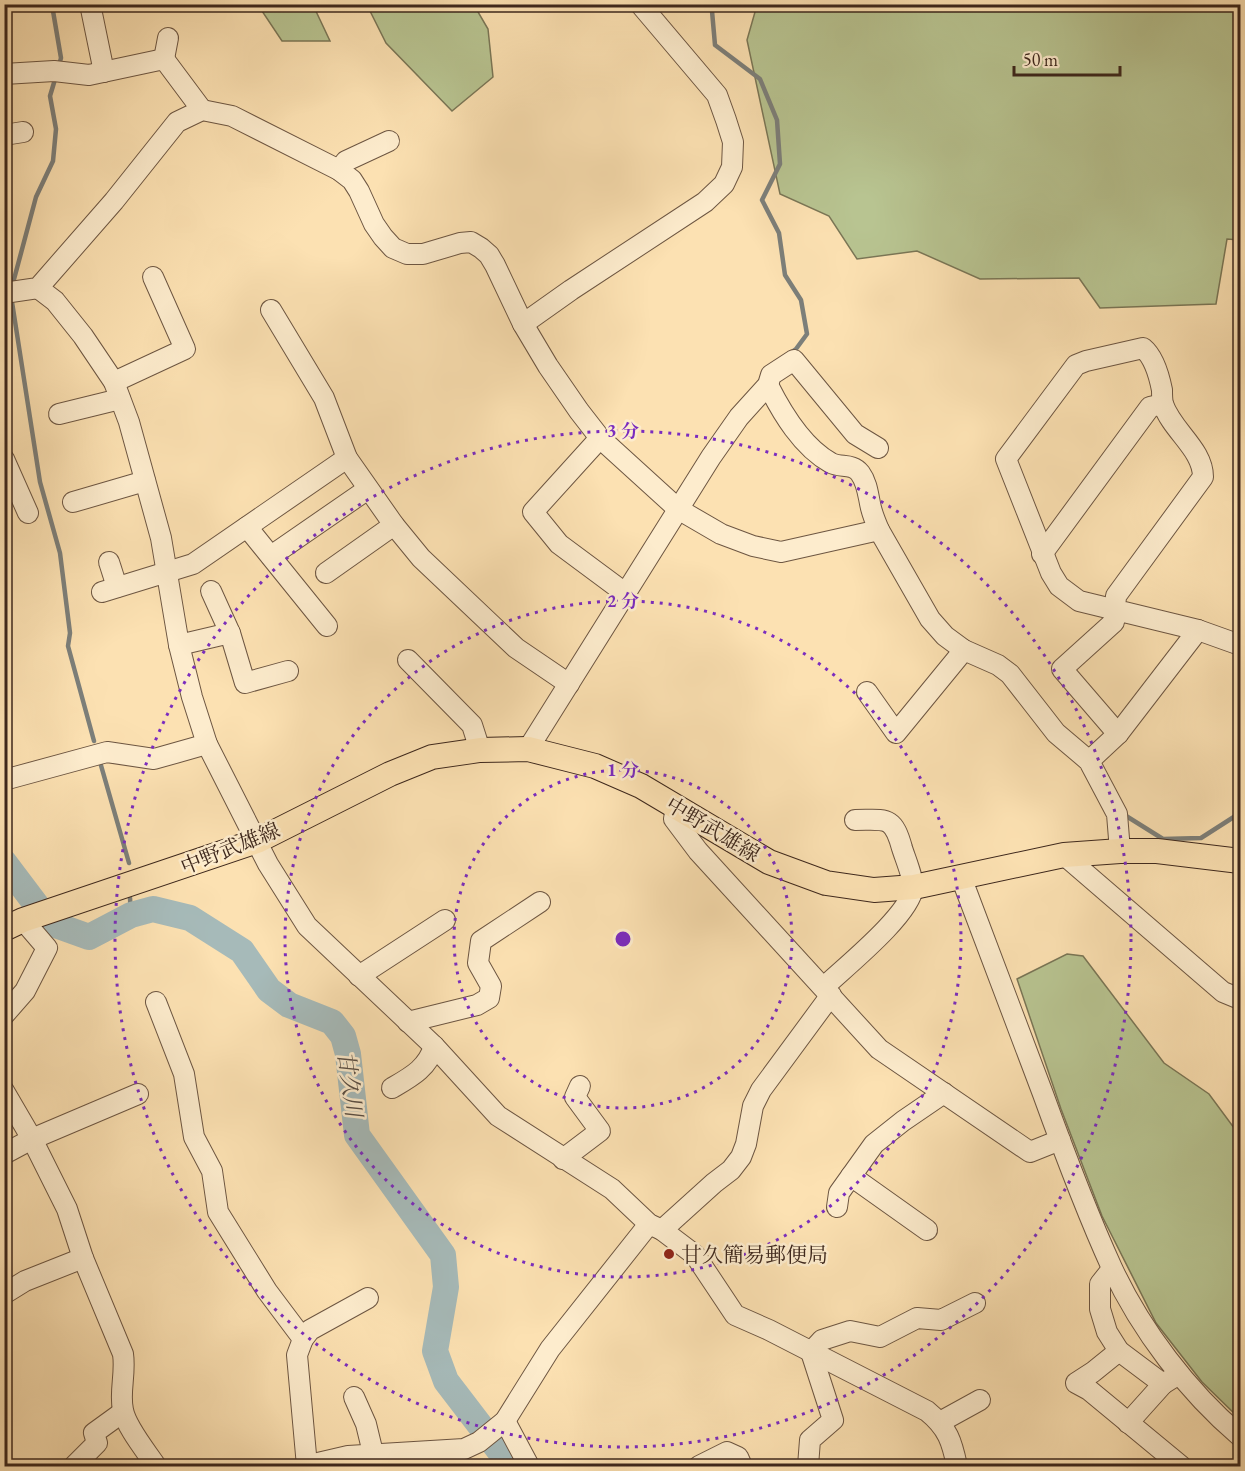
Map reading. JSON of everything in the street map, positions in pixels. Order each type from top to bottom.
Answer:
[{"type":"main road","name":"中野武雄線","points":[[28,919],[257,841],[400,770],[432,757],[480,750],[528,749],[595,766],[641,786],[769,862],[826,883],[874,890],[914,887],[1064,855],[1120,851],[1157,851],[1240,861]]},
{"type":"street","points":[[90,4],[104,72]]},
{"type":"street","points":[[523,324],[705,202],[724,184],[732,167],[733,142],[717,95],[640,4]]},
{"type":"street","points":[[168,38],[164,59],[202,110]]},
{"type":"street","points":[[4,74],[57,71],[88,75],[164,59]]},
{"type":"street","points":[[4,292],[38,288],[114,201],[177,122],[202,110],[232,116],[339,170],[352,180],[379,230],[393,248],[407,254],[423,254],[471,242],[489,255],[523,324],[579,411],[600,438],[678,509],[721,534],[753,546],[781,552],[879,530]]},
{"type":"street","points":[[339,170],[346,161],[389,141]]},
{"type":"street","points":[[59,414],[117,391],[186,350],[153,277]]},
{"type":"street","points":[[38,288],[55,301],[83,336],[117,391],[129,422],[161,538],[179,645],[207,744],[268,864],[307,926],[434,1046],[498,1116],[612,1190],[694,1255],[735,1315],[927,1411],[940,1422],[952,1442],[957,1467]]},
{"type":"street","points":[[271,310],[324,398],[347,458],[394,525],[421,558],[516,648],[569,684]]},
{"type":"street","points":[[1118,734],[1062,669],[1114,622],[1115,608],[1116,596],[1203,477],[1203,465],[1163,404],[1151,354],[1143,348],[1076,365],[1006,459],[1042,554],[1059,586],[1079,601],[1115,608],[1197,630],[1240,645]]},
{"type":"street","points":[[528,749],[678,509],[739,417],[768,385],[771,375],[795,360],[855,434],[878,448]]},
{"type":"street","points":[[768,385],[781,411],[793,428],[823,458],[834,465],[852,467],[860,473],[867,486],[871,509],[879,530],[930,619],[945,636],[964,650],[998,665],[1010,674],[1056,733],[1089,761],[1117,814],[1120,851]]},
{"type":"street","points":[[1042,554],[1150,407],[1163,404]]},
{"type":"street","points":[[600,438],[533,512],[559,544],[625,593]]},
{"type":"street","points":[[109,562],[110,590],[193,564],[347,458]]},
{"type":"street","points":[[4,459],[28,513]]},
{"type":"street","points":[[73,502],[145,481]]},
{"type":"street","points":[[271,556],[368,489]]},
{"type":"street","points":[[326,573],[394,525]]},
{"type":"street","points":[[248,527],[327,626]]},
{"type":"street","points":[[211,591],[230,633],[245,683],[288,671]]},
{"type":"street","points":[[1089,761],[1118,734],[1197,630]]},
{"type":"street","points":[[179,645],[230,633]]},
{"type":"street","points":[[867,692],[896,733],[964,650]]},
{"type":"street","points":[[408,660],[472,725],[480,750]]},
{"type":"street","points":[[4,780],[107,752],[154,759],[207,744]]},
{"type":"street","points":[[676,807],[674,819],[698,851],[879,1049],[1030,1152],[1060,1140]]},
{"type":"street","points":[[368,1298],[310,1330],[303,1338],[297,1355],[306,1466],[348,1456],[468,1452],[501,1425],[550,1349],[656,1227],[731,1170],[741,1157],[746,1144],[753,1106],[761,1090],[828,991],[908,904],[914,887],[897,829],[885,820],[855,820]]},
{"type":"street","points":[[1064,855],[1223,992],[1240,999]]},
{"type":"street","points":[[961,877],[1060,1140],[1112,1269],[1141,1319],[1171,1379]]},
{"type":"street","points":[[408,1022],[477,1005],[489,998],[491,986],[478,963],[481,941],[540,903]]},
{"type":"street","points":[[4,1015],[25,990],[47,948],[28,919]]},
{"type":"street","points":[[359,976],[445,920]]},
{"type":"street","points":[[156,1002],[184,1074],[194,1137],[212,1171],[218,1212],[267,1291],[303,1338]]},
{"type":"street","points":[[392,1088],[414,1075],[430,1059],[434,1046]]},
{"type":"street","points":[[563,1160],[600,1131],[575,1097],[580,1086]]},
{"type":"street","points":[[4,1091],[32,1138],[67,1209],[83,1258],[123,1354],[125,1370],[123,1412],[156,1467]]},
{"type":"street","points":[[837,1207],[838,1192],[874,1144],[944,1093]]},
{"type":"street","points":[[4,1154],[32,1138],[138,1094]]},
{"type":"street","points":[[851,1176],[927,1230]]},
{"type":"street","points":[[4,1294],[25,1281],[83,1258]]},
{"type":"street","points":[[1112,1269],[1100,1284],[1100,1309],[1107,1332],[1119,1351],[1171,1379],[1240,1436]]},
{"type":"street","points":[[811,1352],[822,1340],[850,1331],[880,1337],[917,1318],[941,1320],[975,1303]]},
{"type":"street","points":[[1119,1351],[1076,1383],[1089,1390],[1181,1467]]},
{"type":"street","points":[[808,1467],[810,1440],[834,1420],[811,1352]]},
{"type":"street","points":[[1128,1423],[1171,1379]]},
{"type":"street","points":[[354,1397],[366,1424],[373,1454]]},
{"type":"street","points":[[940,1422],[980,1400]]},
{"type":"street","points":[[74,1467],[97,1443],[94,1433],[123,1412]]},
{"type":"street","points":[[501,1425],[529,1467]]},
{"type":"street","points":[[699,1467],[727,1452],[738,1457],[742,1467]]},
{"type":"green space","points":[[258,5],[313,5],[330,41],[282,41]]},
{"type":"green space","points":[[367,5],[474,5],[488,29],[493,77],[452,111],[386,43]]},
{"type":"green space","points":[[757,5],[1240,5],[1240,240],[1227,239],[1216,304],[1100,308],[1079,278],[980,279],[917,251],[857,259],[829,216],[780,194],[747,40]]},
{"type":"green space","points":[[1067,954],[1083,956],[1164,1063],[1209,1094],[1240,1136],[1240,1419],[1202,1382],[1156,1323],[1102,1216],[1061,1109],[1017,979]]},
{"type":"waterway","points":[[48,4],[53,11],[61,58],[59,65]]},
{"type":"waterway","points":[[713,4],[715,45],[760,79],[777,120],[780,164],[762,200],[779,233],[785,275],[801,300],[807,334],[796,349],[789,354]]},
{"type":"waterway","points":[[13,283],[36,197],[53,161],[56,129],[50,96],[56,76]]},
{"type":"waterway","points":[[12,302],[40,482],[60,553],[70,633],[68,646],[94,741]]},
{"type":"waterway","points":[[100,762],[129,863]]},
{"type":"waterway","points":[[1123,814],[1163,839],[1201,838],[1240,813]]},
{"type":"waterway","name":"甘久川","points":[[4,862],[50,923],[89,937],[131,915],[153,909],[190,918],[242,951],[269,990],[289,1005],[332,1022],[343,1036],[348,1054],[357,1135],[443,1255],[446,1287],[435,1351],[446,1381],[511,1466]]},
{"type":"waterway","points":[[130,898],[131,915]]},
{"type":"place","name":"甘久簡易郵便局","points":[[669,1254]]}]
